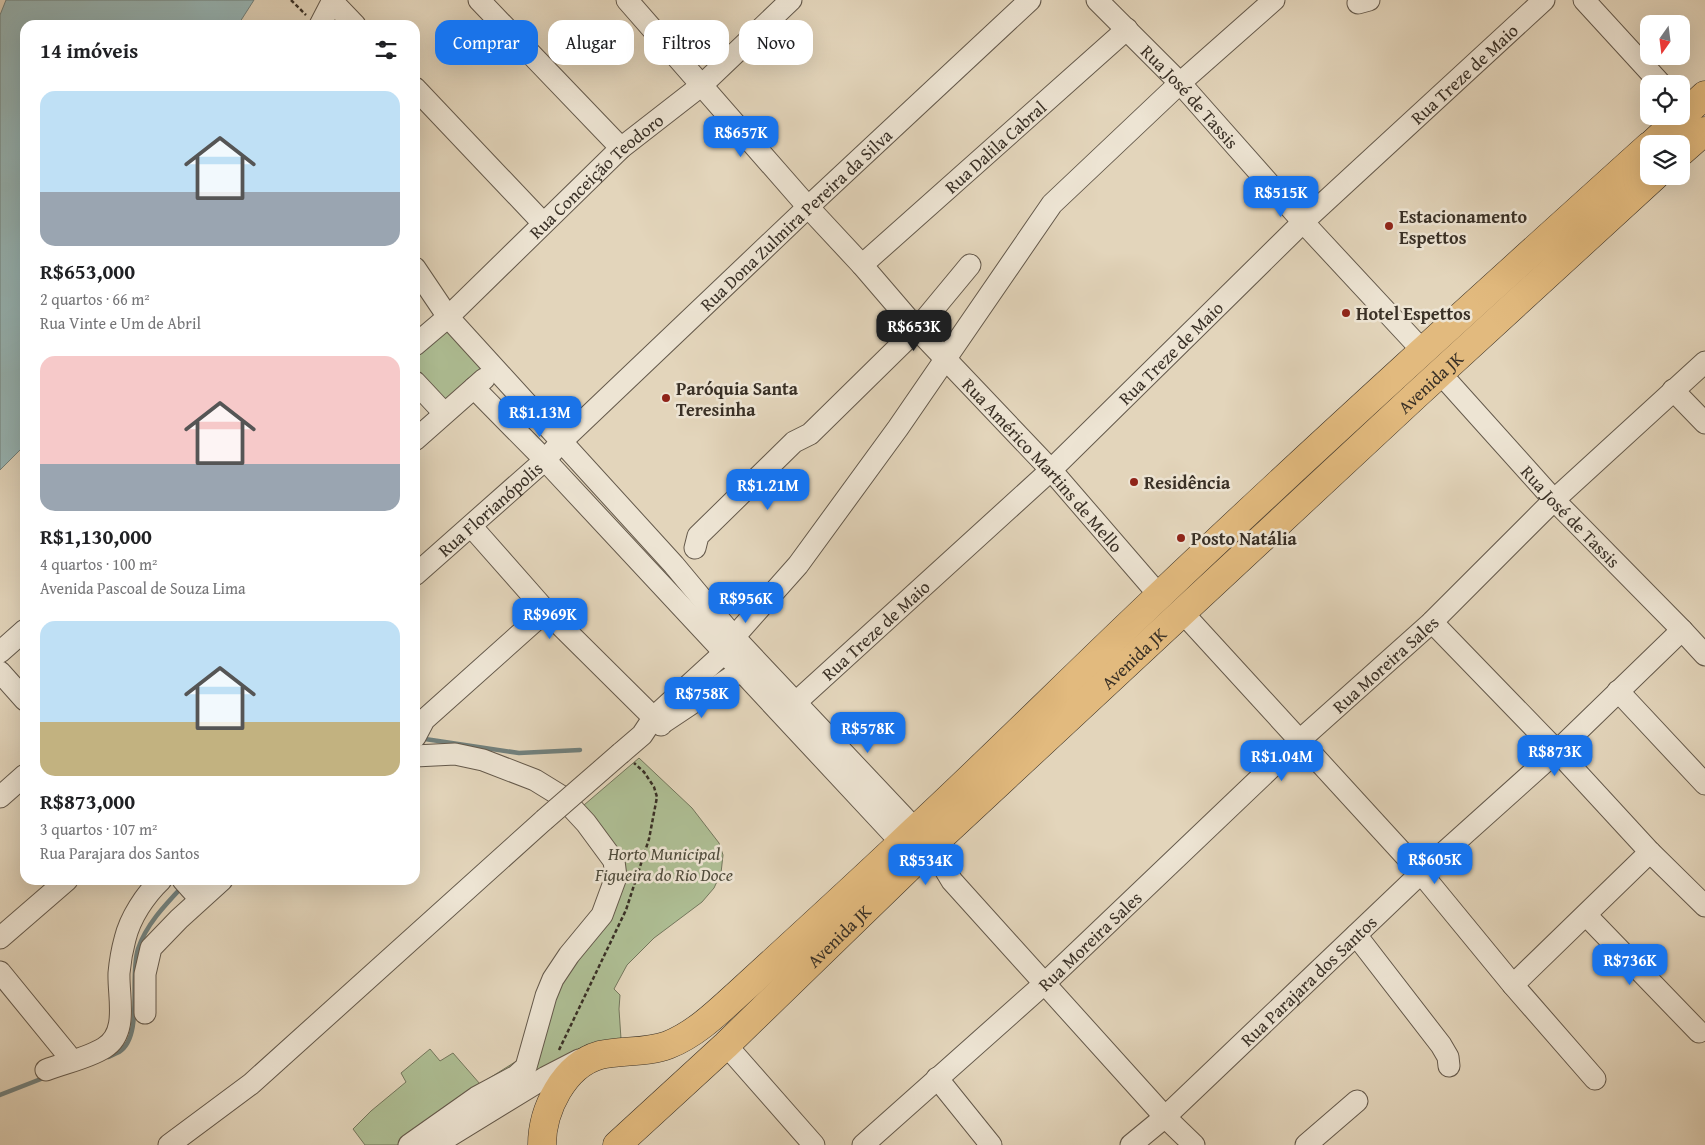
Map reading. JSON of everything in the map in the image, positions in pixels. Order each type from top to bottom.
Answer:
[{"type":"main road","points":[[1668,135],[1698,118]]},
{"type":"main road","points":[[1690,135],[1698,118]]},
{"type":"main road","name":"Avenida JK","points":[[617,1145],[726,1045],[916,845],[1159,595],[1422,350],[1640,154]]},
{"type":"main road","name":"Avenida JK","points":[[598,1056],[663,1047],[708,1021],[916,845],[1182,612],[1645,185]]},
{"type":"main road","points":[[542,1145],[544,1122],[548,1108],[560,1087],[571,1074],[598,1056]]},
{"type":"street","points":[[316,20],[332,0],[351,20]]},
{"type":"street","points":[[479,0],[621,148]]},
{"type":"street","name":"Rua Américo Martins de Mello","points":[[627,0],[808,207],[862,264],[917,329],[1051,470],[1159,595]]},
{"type":"street","name":"Rua Conceição Teodoro","points":[[420,341],[448,317],[621,148],[702,85],[791,0]]},
{"type":"street","name":"Rua Dona Zulmira Pereira da Silva","points":[[562,441],[808,207],[1030,0]]},
{"type":"street","name":"Rua José de Tassis","points":[[1097,0],[1180,83],[1303,222],[1422,350]]},
{"type":"street","points":[[177,1143],[251,1084],[544,820],[657,721],[729,645],[798,565],[898,428],[1052,204],[1180,83],[1274,0]]},
{"type":"street","name":"Rua Treze de Maio","points":[[789,708],[1051,470],[1303,222],[1544,0]]},
{"type":"street","points":[[1584,0],[1653,75]]},
{"type":"street","name":"Rua Dalila Cabral","points":[[862,264],[1127,29]]},
{"type":"street","points":[[420,93],[543,223]]},
{"type":"street","points":[[658,581],[695,548],[707,546],[802,453],[810,434],[917,329],[970,265]]},
{"type":"street","points":[[420,275],[448,317],[674,565],[729,645],[742,670],[789,708]]},
{"type":"street","name":"Rua Moreira Sales","points":[[863,1145],[1044,984],[1300,740],[1432,622],[1554,500],[1705,362]]},
{"type":"street","points":[[420,435],[495,369]]},
{"type":"street","name":"Rua José de Tassis","points":[[1440,373],[1554,500],[1705,655]]},
{"type":"street","points":[[420,387],[444,413]]},
{"type":"street","points":[[474,388],[545,460],[658,581],[729,645],[789,708],[916,845],[952,880],[1165,1117],[1194,1145]]},
{"type":"street","points":[[1673,390],[1705,423]]},
{"type":"street","name":"Rua Florianópolis","points":[[420,571],[545,460],[562,441]]},
{"type":"street","points":[[471,526],[546,611],[657,721]]},
{"type":"street","points":[[420,724],[546,611]]},
{"type":"street","points":[[1182,612],[1420,873],[1513,985],[1595,1079]]},
{"type":"street","points":[[1432,622],[1557,751],[1650,852],[1705,906]]},
{"type":"street","name":"Rua Parajara dos Santos","points":[[1131,1145],[1165,1117],[1420,873],[1557,751],[1682,630]]},
{"type":"street","points":[[0,652],[20,634]]},
{"type":"street","points":[[657,721],[742,670]]},
{"type":"street","points":[[0,672],[20,694]]},
{"type":"street","points":[[1618,691],[1705,784]]},
{"type":"street","points":[[409,1145],[477,1097],[516,1076],[526,1066],[546,996],[553,979],[569,955],[602,915],[616,878],[614,861],[586,822],[561,796],[535,780],[483,760],[455,754],[420,756]]},
{"type":"street","points":[[0,797],[20,779]]},
{"type":"street","points":[[1513,985],[1650,852]]},
{"type":"street","points":[[0,938],[61,885]]},
{"type":"street","points":[[46,1070],[104,1048],[117,1035],[120,1017],[119,972],[125,937],[135,914],[156,885]]},
{"type":"street","points":[[187,885],[200,899]]},
{"type":"street","points":[[144,1013],[144,974],[152,948],[216,885]]},
{"type":"street","points":[[1586,915],[1699,1032]]},
{"type":"street","points":[[1356,935],[1442,1045],[1448,1057],[1448,1066]]},
{"type":"street","points":[[0,972],[67,1054],[70,1061]]},
{"type":"street","points":[[726,1045],[814,1145]]},
{"type":"street","points":[[435,1145],[571,1062],[598,1056]]},
{"type":"street","points":[[937,1078],[990,1145]]},
{"type":"street","points":[[1306,1145],[1357,1101]]},
{"type":"path","points":[[291,0],[312,20]]},
{"type":"green space","points":[[450,325],[487,366],[445,404],[420,376],[420,352]]},
{"type":"green space","name":"Horto Municipal Figueira do Rio Doce","points":[[639,758],[692,808],[719,843],[723,855],[721,873],[714,888],[702,902],[654,938],[627,965],[614,989],[620,995],[621,1039],[418,1145],[365,1145],[353,1129],[371,1111],[406,1082],[401,1073],[430,1049],[440,1061],[453,1053],[480,1084],[523,1057],[584,926],[607,883],[612,850],[603,829],[584,805]]},
{"type":"water","points":[[6,0],[254,0],[241,20],[20,20],[20,450],[0,470],[0,15]]},
{"type":"waterway","points":[[420,740],[425,739],[519,753],[580,750]]},
{"type":"waterway","points":[[108,1057],[119,1052],[127,1044],[131,1033],[134,1020],[136,961],[141,940],[157,916],[182,887]]},
{"type":"waterway","points":[[0,1095],[46,1077]]},
{"type":"place","name":"Estacionamento Espettos","points":[[1389,226]]},
{"type":"place","name":"Hotel Espettos","points":[[1346,313]]},
{"type":"place","name":"Paróquia Santa Teresinha","points":[[666,398]]},
{"type":"place","name":"Residência","points":[[1134,482]]},
{"type":"place","name":"Posto Natália","points":[[1181,538]]}]
